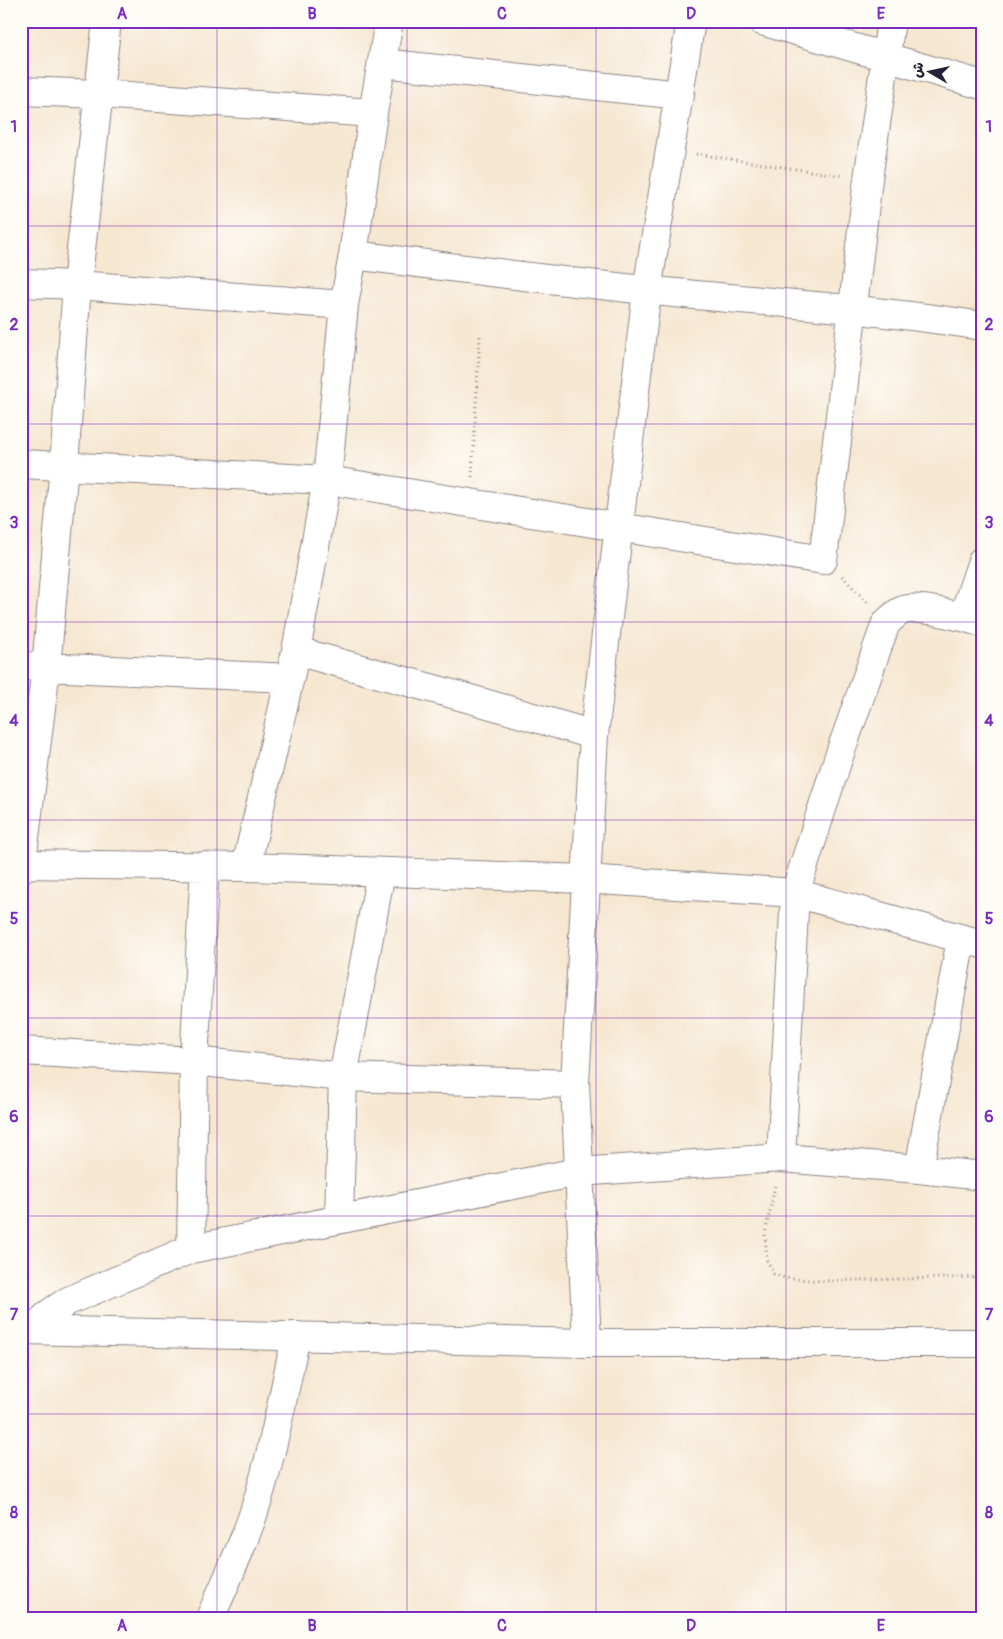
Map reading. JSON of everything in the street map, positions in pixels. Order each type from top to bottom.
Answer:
[{"type":"street","points":[[21,869],[34,667],[64,465],[77,286],[107,21]]},
{"type":"street","points":[[246,866],[296,651],[327,480],[344,305],[389,21]]},
{"type":"street","points":[[587,1343],[575,1084],[594,735],[647,290],[691,21]]},
{"type":"street","points":[[762,21],[982,86]]},
{"type":"street","points":[[21,464],[327,480],[823,560],[868,180],[891,21]]},
{"type":"street","points":[[382,63],[680,95]]},
{"type":"street","points":[[21,91],[99,94],[373,113]]},
{"type":"street","points":[[353,255],[647,290],[854,309],[982,326]]},
{"type":"street","points":[[21,283],[344,305]]},
{"type":"street","points":[[781,1158],[795,892],[838,759],[886,623],[901,611],[913,609],[931,610],[973,620],[982,560]]},
{"type":"street","points":[[296,651],[594,735]]},
{"type":"street","points":[[34,667],[290,678]]},
{"type":"street","points":[[22,864],[246,866],[585,879],[795,892],[971,942],[919,1168]]},
{"type":"street","points":[[191,1249],[194,1061],[204,866]]},
{"type":"street","points":[[339,1218],[343,1077],[381,872]]},
{"type":"street","points":[[21,1051],[194,1061],[343,1077],[575,1084]]},
{"type":"street","points":[[26,1330],[68,1301],[191,1249],[339,1218],[578,1172],[781,1158],[919,1168],[982,1176]]},
{"type":"street","points":[[26,1330],[587,1343],[982,1343]]},
{"type":"street","points":[[210,1618],[252,1517],[274,1438],[296,1336]]},
{"type":"path","points":[[671,150],[868,180]]},
{"type":"path","points":[[470,504],[480,335]]},
{"type":"path","points":[[823,560],[839,572],[886,623]]},
{"type":"path","points":[[781,1158],[765,1234],[767,1260],[774,1274],[785,1278],[821,1281],[982,1277]]}]
